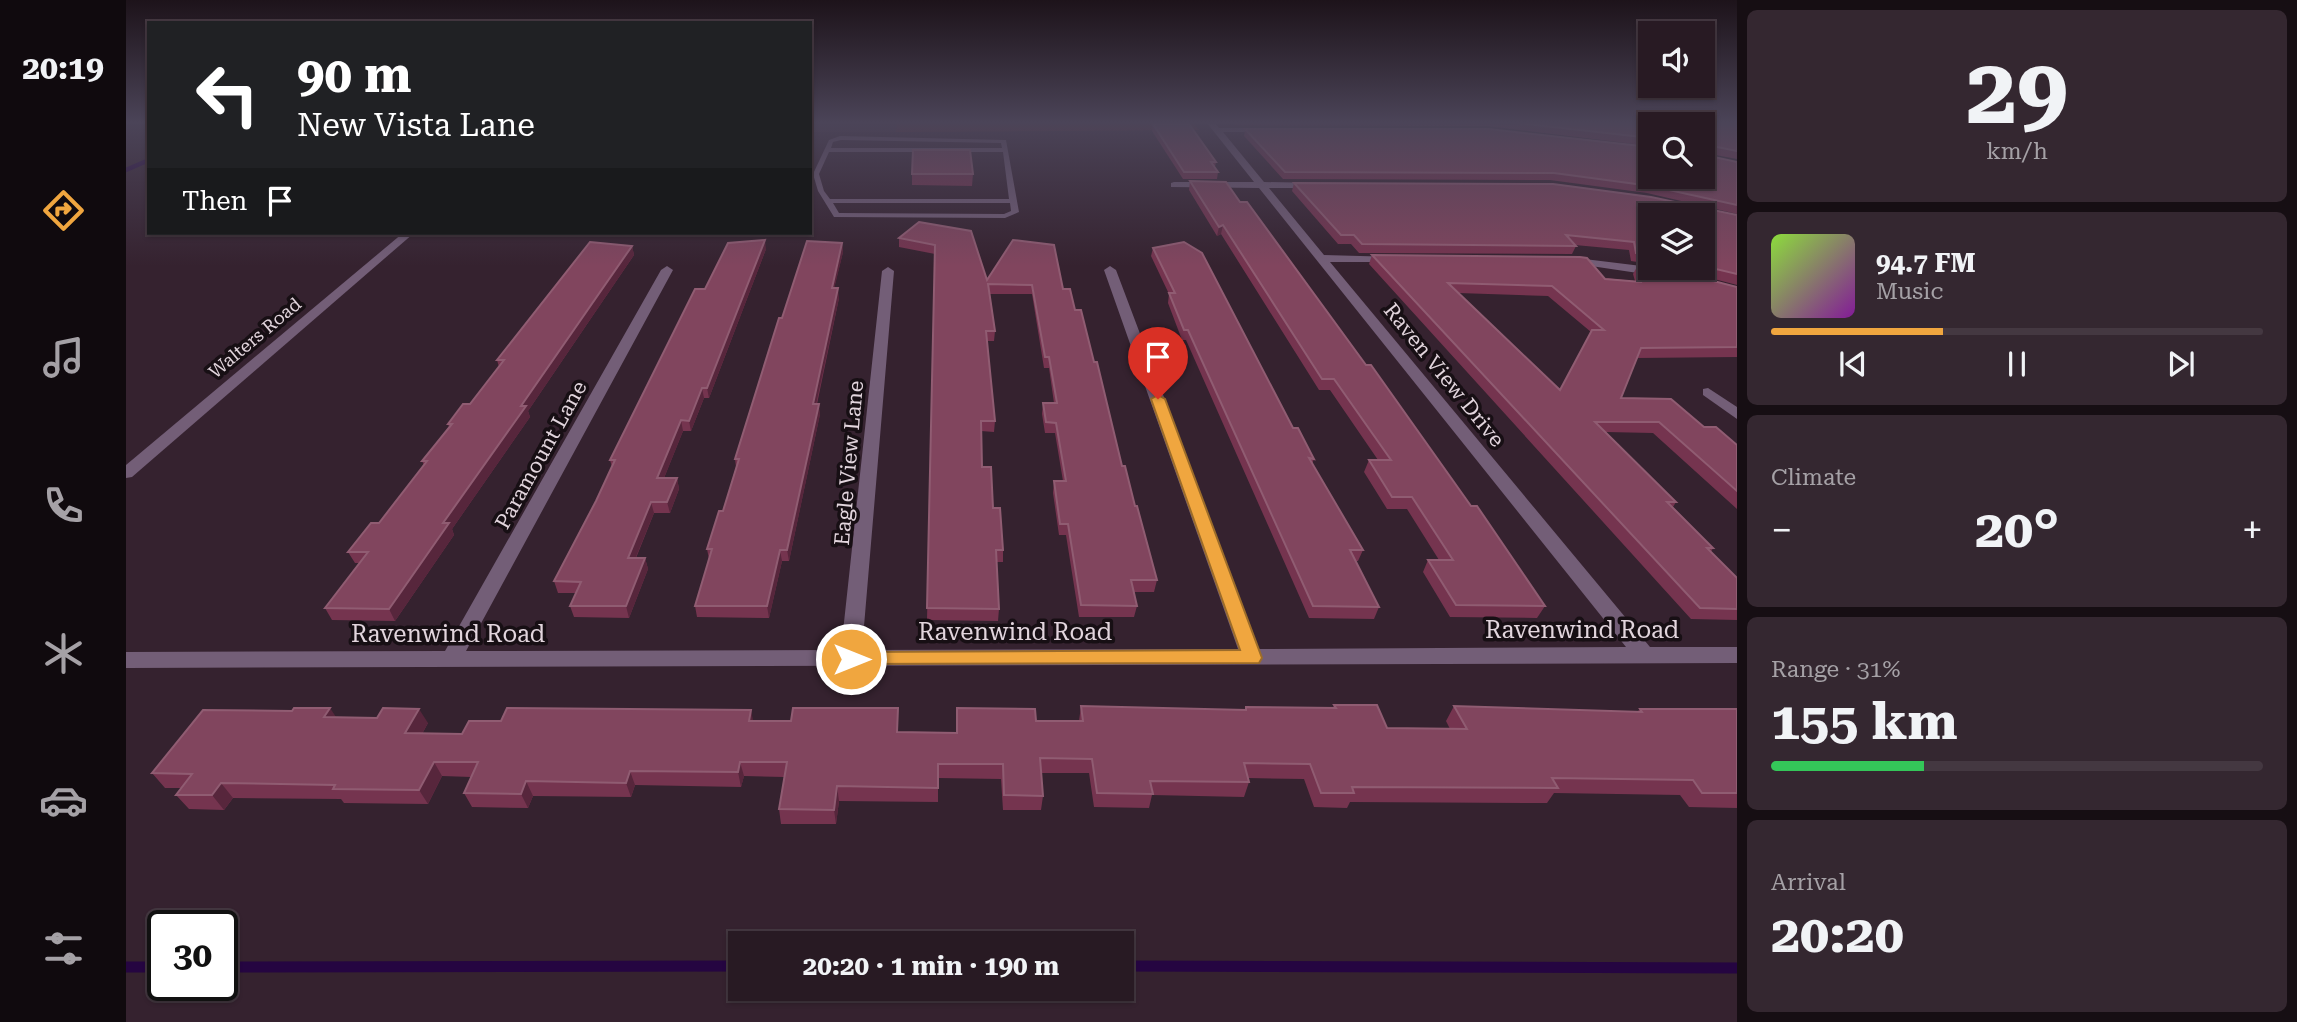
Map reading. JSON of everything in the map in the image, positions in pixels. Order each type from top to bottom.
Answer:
[{"type":"street","name":"Raven View Drive","points":[[1251,171],[1644,655]]},
{"type":"street","points":[[1174,185],[1331,185]]},
{"type":"street","name":"Walters Road","points":[[126,473],[407,235]]},
{"type":"street","points":[[1323,258],[1405,259]]},
{"type":"street","points":[[1556,259],[1638,269]]},
{"type":"street","name":"Paramount Lane","points":[[451,660],[667,270]]},
{"type":"street","points":[[1110,270],[1252,658]]},
{"type":"street","name":"Eagle View Lane","points":[[851,659],[888,271]]},
{"type":"street","points":[[1709,392],[1737,414]]},
{"type":"street","name":"Ravenwind Road","points":[[126,660],[1737,656]]},
{"type":"lane","points":[[813,174],[837,215],[1005,216],[1015,212],[1009,171]]},
{"type":"lane","points":[[828,201],[1013,201]]},
{"type":"building","points":[[912,171],[973,171],[973,174],[912,174]]},
{"type":"building","points":[[1183,171],[1218,172],[1184,172]]},
{"type":"building","points":[[1284,171],[1638,171],[1638,184],[1554,173]]},
{"type":"building","points":[[1715,171],[1737,171],[1737,205],[1665,189],[1715,189]]},
{"type":"building","points":[[1190,181],[1226,182],[1240,202],[1247,202],[1366,365],[1371,365],[1471,506],[1477,506],[1545,606],[1456,605],[1428,560],[1453,560],[1412,497],[1392,497],[1369,460],[1391,460],[1334,379],[1322,379],[1223,225],[1219,227]]},
{"type":"building","points":[[1294,183],[1553,184],[1680,203],[1638,203],[1638,253],[1634,242],[1566,235],[1576,246],[1362,244],[1354,235],[1341,235]]},
{"type":"building","points":[[1715,210],[1737,215],[1737,274],[1715,269]]},
{"type":"building","points":[[919,222],[971,231],[987,280],[1013,240],[1054,245],[1063,289],[1070,289],[1075,310],[1081,310],[1094,362],[1097,362],[1122,466],[1125,466],[1157,580],[1131,580],[1137,606],[1081,605],[1068,524],[1060,524],[1054,481],[1066,481],[1056,423],[1046,422],[1043,403],[1057,403],[1049,357],[1045,357],[1032,285],[988,284],[995,331],[986,331],[995,421],[981,421],[982,467],[991,467],[993,508],[1000,508],[1003,550],[996,550],[999,609],[927,608],[935,245],[899,238]]},
{"type":"building","points":[[765,240],[707,388],[702,388],[689,421],[681,420],[657,478],[677,478],[667,502],[651,502],[628,558],[645,558],[626,606],[570,606],[581,582],[554,581],[596,501],[615,460],[610,460],[695,289],[705,289],[728,243]]},
{"type":"building","points":[[807,241],[842,243],[832,288],[838,288],[813,404],[819,404],[787,550],[780,550],[767,606],[695,606],[712,549],[707,549],[719,511],[723,511],[739,459],[735,459],[779,318],[782,318]]},
{"type":"building","points":[[590,242],[632,246],[521,406],[526,406],[443,523],[449,523],[389,609],[325,608],[368,552],[348,552],[371,523],[379,523],[427,461],[422,461],[452,424],[448,424],[463,404],[470,404],[504,360],[497,360]]},
{"type":"building","points":[[1184,242],[1202,253],[1293,428],[1298,428],[1314,459],[1309,458],[1363,550],[1350,550],[1379,607],[1313,606],[1188,330],[1184,330],[1169,293],[1175,293],[1153,248]]},
{"type":"building","points":[[1372,255],[1580,257],[1587,258],[1605,279],[1641,282],[1710,280],[1737,287],[1737,347],[1641,348],[1621,398],[1671,399],[1704,427],[1716,427],[1737,445],[1737,491],[1659,422],[1595,422],[1676,502],[1667,502],[1713,548],[1707,548],[1737,578],[1737,609],[1700,608]],"holes":[[[1448,283],[1552,286],[1604,330],[1592,330],[1560,390]]]},
{"type":"building","points":[[1334,705],[1377,705],[1387,728],[1467,729],[1454,706],[1642,712],[1640,709],[1737,709],[1737,793],[1702,793],[1693,780],[1552,778],[1558,788],[1352,787],[1354,793],[1321,793],[1310,764],[1244,763],[1249,782],[1150,781],[1153,794],[1097,793],[1092,759],[1040,758],[1043,796],[1004,795],[1003,764],[938,764],[938,788],[837,786],[834,810],[779,809],[787,762],[740,762],[738,772],[630,771],[626,783],[526,781],[521,794],[464,793],[478,762],[434,762],[419,790],[221,783],[212,795],[176,795],[192,774],[152,773],[203,710],[292,711],[294,708],[330,708],[324,717],[377,718],[383,708],[419,709],[405,733],[462,734],[469,721],[501,721],[507,708],[751,710],[749,721],[791,721],[793,708],[898,708],[897,732],[957,733],[957,708],[1035,709],[1036,721],[1083,721],[1081,706],[1246,710],[1246,707],[1336,708]]},
{"type":"waterway","points":[[238,967],[728,966]]},
{"type":"waterway","points":[[1134,966],[1737,968]]},
{"type":"waterway","points":[[126,967],[147,967]]},
{"type":"route","points":[[851,659],[1252,658],[1158,399]]}]
